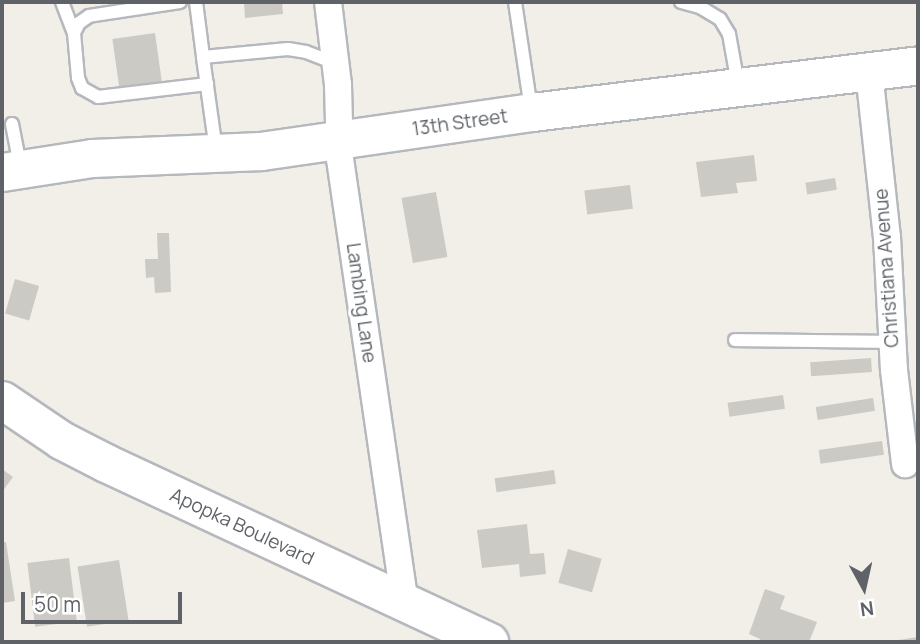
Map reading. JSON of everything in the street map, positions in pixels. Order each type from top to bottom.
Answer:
[{"type":"street","name":"Lambing Lane","points":[[328,2],[335,63],[338,140],[405,603]]},
{"type":"street","name":"13th Street","points":[[11,170],[92,158],[216,153],[338,140],[918,65]]},
{"type":"street","name":"Christiana Avenue","points":[[869,72],[887,237],[892,342],[905,464]]},
{"type":"street","name":"Apopka Boulevard","points":[[2,400],[61,440],[94,457],[489,642]]},
{"type":"lane","points":[[62,2],[74,33],[82,88],[98,97],[207,83]]},
{"type":"lane","points":[[74,33],[79,23],[100,12],[180,2]]},
{"type":"lane","points":[[196,2],[216,153]]},
{"type":"lane","points":[[515,2],[532,113]]},
{"type":"lane","points":[[681,2],[700,7],[720,19],[729,34],[738,87]]},
{"type":"lane","points":[[203,57],[288,49],[306,52],[335,63]]},
{"type":"lane","points":[[11,170],[12,124]]},
{"type":"lane","points":[[735,340],[892,342]]},
{"type":"building","points":[[244,2],[282,2],[283,14],[245,18]]},
{"type":"building","points":[[155,33],[162,82],[119,88],[112,39]]},
{"type":"building","points":[[754,155],[757,181],[736,183],[738,193],[701,197],[696,162]]},
{"type":"building","points":[[835,178],[837,190],[807,195],[805,183]]},
{"type":"building","points":[[630,185],[633,209],[587,214],[584,191]]},
{"type":"building","points":[[436,192],[447,257],[413,263],[402,198]]},
{"type":"building","points":[[157,233],[169,233],[171,292],[155,293],[154,277],[146,278],[145,259],[158,259]]},
{"type":"building","points":[[15,279],[39,286],[29,320],[5,314]]},
{"type":"building","points":[[871,358],[872,372],[811,376],[810,362]]},
{"type":"building","points":[[783,395],[785,409],[729,417],[728,403]]},
{"type":"building","points":[[873,398],[875,411],[818,420],[816,407]]},
{"type":"building","points":[[882,441],[884,455],[821,464],[819,450]]},
{"type":"building","points":[[2,469],[13,477],[2,492]]},
{"type":"building","points":[[554,470],[556,484],[497,492],[495,478]]},
{"type":"building","points":[[527,524],[530,554],[544,553],[546,574],[520,577],[519,564],[482,568],[477,530]]},
{"type":"building","points":[[2,542],[6,542],[15,601],[2,603]]},
{"type":"building","points":[[568,549],[602,559],[592,592],[558,583]]},
{"type":"building","points":[[69,558],[77,622],[35,627],[27,563]]},
{"type":"building","points":[[119,560],[129,620],[87,627],[78,567]]},
{"type":"building","points":[[765,589],[785,596],[780,609],[817,622],[809,642],[759,642],[760,639],[749,634]]},
{"type":"building","points":[[918,637],[918,642],[892,642],[892,641]]}]
